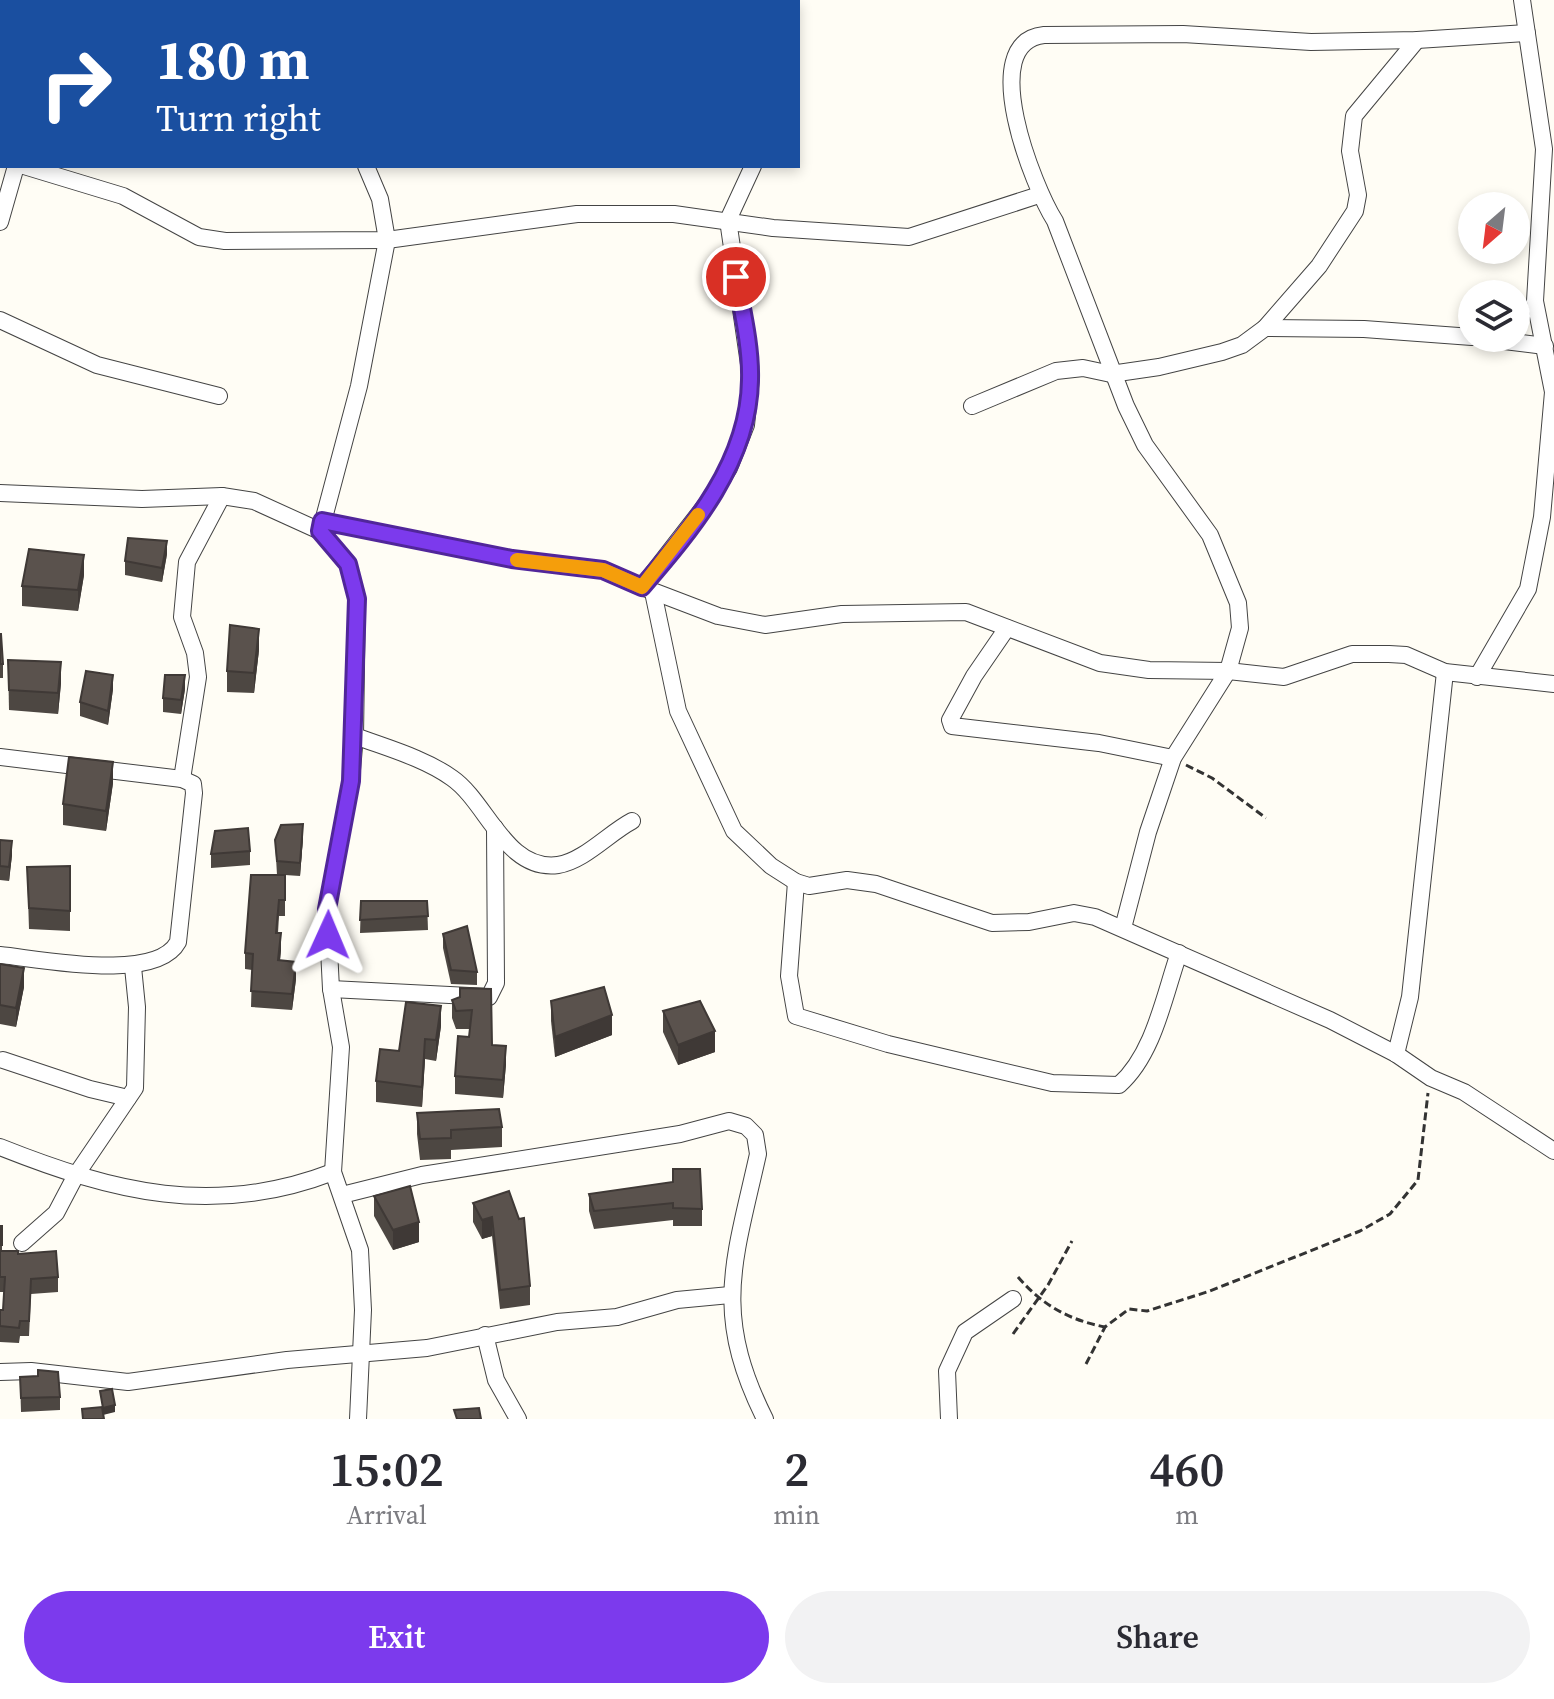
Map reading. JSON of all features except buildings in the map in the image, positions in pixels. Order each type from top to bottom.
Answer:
[{"type":"street","points":[[1477,677],[1521,604],[1534,568],[1542,517],[1553,392],[1535,301],[1544,149],[1522,0]]},
{"type":"street","points":[[1123,928],[1148,832],[1173,758],[1228,671],[1240,628],[1238,603],[1226,566],[1210,535],[1145,445],[1111,374],[1055,221],[1039,195],[1009,80],[1018,49],[1035,36],[1183,34],[1272,42],[1417,40],[1527,33]]},
{"type":"street","points":[[972,406],[1056,371],[1083,368],[1111,374],[1222,352],[1242,345],[1265,328],[1319,266],[1355,211],[1358,195],[1350,151],[1354,116],[1417,40]]},
{"type":"street","points":[[0,222],[15,168]]},
{"type":"street","points":[[31,168],[123,196],[199,237],[225,241],[387,240],[577,214],[674,214],[839,234],[909,237],[1039,195]]},
{"type":"street","points":[[321,526],[359,386],[387,240],[380,199],[367,168]]},
{"type":"street","points":[[752,168],[728,220],[751,378],[746,425],[729,468],[647,589],[678,711],[734,831],[771,866],[796,882],[820,887],[847,880],[876,884],[1006,925],[1074,913],[1123,928],[1286,999],[1396,1054],[1431,1078],[1464,1092],[1554,1151]]},
{"type":"street","points":[[0,320],[97,365],[219,396]]},
{"type":"street","points":[[1265,328],[1364,329],[1458,336]]},
{"type":"street","points":[[1530,344],[1545,346]]},
{"type":"street","points":[[0,493],[142,499],[222,496],[254,501],[321,526],[512,559],[603,570],[647,589],[750,624],[842,614],[935,610],[966,612],[1100,663],[1149,670],[1228,671],[1284,677],[1352,654],[1406,655],[1445,672],[1554,684]]},
{"type":"street","points":[[182,779],[198,677],[195,653],[182,617],[187,562],[222,496]]},
{"type":"street","points":[[321,526],[348,564],[354,582],[355,736],[351,781],[327,909],[331,989],[341,1047],[333,1172],[360,1250],[363,1310],[358,1419]]},
{"type":"street","points":[[1007,628],[974,676],[950,720],[952,726],[1099,743],[1173,758]]},
{"type":"street","points":[[1396,1054],[1410,997],[1445,672]]},
{"type":"street","points":[[355,736],[425,763],[453,778],[495,828],[529,860],[553,865],[577,857],[632,821]]},
{"type":"street","points":[[0,757],[182,779],[193,784],[194,793],[178,942],[173,951],[160,960],[133,967],[0,955]]},
{"type":"street","points":[[331,989],[489,997],[496,983],[495,828]]},
{"type":"street","points":[[796,882],[789,976],[796,1016],[888,1044],[1052,1083],[1119,1085],[1132,1072],[1150,1038],[1179,953]]},
{"type":"street","points":[[22,1243],[56,1213],[76,1175],[128,1098],[137,1079],[133,967]]},
{"type":"street","points":[[3,1060],[90,1089],[128,1098]]},
{"type":"street","points":[[342,1195],[422,1175],[735,1123],[755,1135],[758,1154],[730,1295],[730,1316],[749,1389],[765,1419]]},
{"type":"street","points":[[0,1147],[128,1190],[194,1197],[285,1188],[333,1172]]},
{"type":"street","points":[[0,1372],[31,1371],[128,1382],[360,1352],[427,1348],[557,1322],[617,1317],[677,1300],[730,1295]]},
{"type":"street","points":[[949,1419],[947,1371],[965,1332],[1013,1299]]},
{"type":"street","points":[[485,1335],[496,1380],[518,1419]]},
{"type":"path","points":[[1173,758],[1212,778],[1266,818]]},
{"type":"path","points":[[1086,1364],[1105,1327],[1129,1309],[1147,1311],[1210,1291],[1360,1231],[1390,1214],[1418,1180],[1431,1078]]},
{"type":"path","points":[[1013,1334],[1039,1298],[1072,1241]]},
{"type":"path","points":[[1018,1277],[1039,1298],[1075,1321],[1105,1327]]},
{"type":"slow traffic","points":[[517,560],[603,570],[642,587],[698,515]]},
{"type":"route","points":[[328,935],[327,909],[351,781],[355,736],[357,599],[348,564],[320,531],[322,521],[512,559],[603,570],[642,587],[708,502],[729,468],[746,425],[751,378],[736,277]]}]
